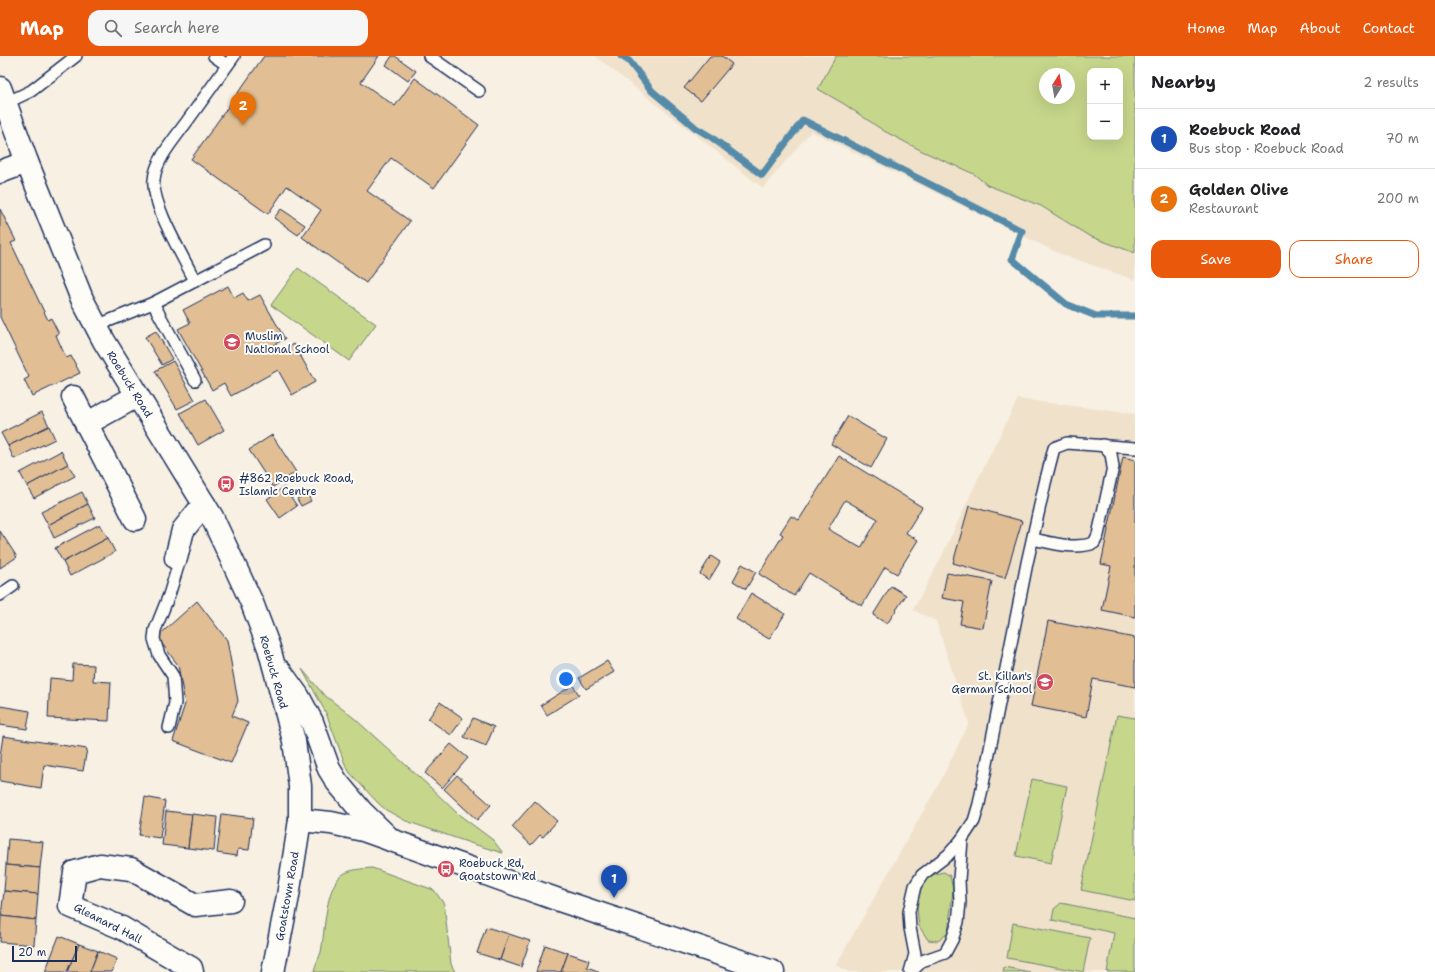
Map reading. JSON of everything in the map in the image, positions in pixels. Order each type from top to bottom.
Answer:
[{"type":"main road","name":"Roebuck Road","points":[[3,95],[27,162],[82,299],[104,341],[212,517],[252,603],[272,661],[294,741],[300,786],[300,820]]},
{"type":"main road","points":[[0,172],[27,162]]},
{"type":"main road","points":[[86,424],[137,396]]},
{"type":"main road","points":[[73,397],[135,519]]},
{"type":"main road","points":[[176,558],[183,530],[204,504]]},
{"type":"main road","points":[[272,661],[298,696],[312,722],[329,769],[337,782],[362,812],[391,840]]},
{"type":"main road","points":[[300,820],[331,823],[363,830],[556,899],[773,972]]},
{"type":"main road","name":"Goatstown Road","points":[[273,972],[288,896],[300,820]]},
{"type":"main road","name":"Gleanard Hall","points":[[192,972],[191,968],[122,928],[70,906],[75,872],[100,865],[131,869],[195,905],[231,901]]},
{"type":"lane","points":[[3,95],[31,91],[76,56]]},
{"type":"lane","points":[[195,280],[168,227],[156,198],[153,182],[156,169],[166,151],[230,60],[214,56]]},
{"type":"lane","points":[[429,56],[479,91]]},
{"type":"lane","points":[[96,326],[153,303],[264,245]]},
{"type":"lane","points":[[153,303],[195,380]]},
{"type":"lane","points":[[910,972],[915,954],[910,928],[909,912],[915,886],[922,875],[948,855],[962,839],[974,821],[979,804],[1033,539],[1054,448],[1067,443],[1135,448]]},
{"type":"lane","points":[[1033,539],[1071,546],[1084,546],[1094,543],[1098,535],[1113,467],[1111,454],[1103,445]]},
{"type":"lane","points":[[169,728],[175,703],[173,676],[159,655],[154,639],[155,630],[169,595],[178,566],[176,558]]},
{"type":"lane","points":[[0,594],[13,586]]},
{"type":"lane","points":[[910,972],[922,961],[944,952],[952,940],[958,922],[960,902],[959,874],[962,839]]},
{"type":"shaded area","points":[[595,56],[1135,56],[1135,280],[1058,253],[811,131],[763,188]]},
{"type":"shaded area","name":"St. Kilian's German School","points":[[1018,399],[1135,414],[1135,972],[850,972],[836,965],[940,782],[969,723],[936,621],[913,610],[940,560]]},
{"type":"green space","points":[[836,56],[1135,56],[1135,253],[1089,236],[1041,206],[987,185],[974,174],[924,152],[884,131],[844,104],[818,89]]},
{"type":"green space","points":[[298,268],[376,324],[349,361],[271,305]]},
{"type":"green space","points":[[302,669],[323,694],[354,718],[458,814],[493,840],[503,853],[406,821],[386,810],[378,803],[350,773],[345,764],[326,713]]},
{"type":"green space","points":[[1117,715],[1135,718],[1135,901],[1081,890]]},
{"type":"green space","points":[[1032,779],[1067,786],[1051,863],[1016,856]]},
{"type":"green space","points":[[372,868],[434,890],[444,904],[451,964],[455,972],[314,972],[321,952],[329,899],[336,881],[342,875],[349,872]]},
{"type":"green space","points":[[944,872],[950,876],[953,890],[948,933],[938,941],[928,940],[919,926],[916,900],[921,883],[927,876]]},
{"type":"green space","points":[[1061,903],[1135,918],[1135,972],[1107,972],[1114,933],[1052,920],[1054,909]]},
{"type":"green space","points":[[1013,923],[1090,938],[1083,972],[1007,958]]},
{"type":"green space","points":[[1004,967],[1030,972],[1003,972]]},
{"type":"building","points":[[264,56],[379,56],[361,82],[395,106],[415,78],[479,125],[434,188],[391,158],[367,191],[410,221],[366,283],[302,237],[321,210],[287,186],[268,214],[191,159]]},
{"type":"building","points":[[392,56],[395,56],[416,71],[408,81],[386,65]]},
{"type":"building","points":[[710,56],[722,56],[732,64],[701,101],[684,88]]},
{"type":"building","points":[[0,209],[16,241],[11,243],[48,320],[51,318],[59,334],[56,335],[66,358],[71,356],[80,373],[32,396],[24,380],[29,377],[0,317]]},
{"type":"building","points":[[281,209],[305,225],[298,235],[274,218]]},
{"type":"building","name":"Muslim National School","points":[[228,286],[234,298],[243,293],[248,301],[260,295],[285,339],[273,345],[277,354],[294,344],[315,382],[292,395],[278,370],[231,396],[224,383],[212,390],[178,329],[190,323],[183,310]]},
{"type":"building","points":[[156,331],[172,359],[162,365],[145,337]]},
{"type":"building","points":[[173,361],[195,400],[177,409],[155,371]]},
{"type":"building","points":[[206,399],[224,430],[198,445],[180,413]]},
{"type":"building","points":[[42,412],[49,426],[8,446],[1,433]]},
{"type":"building","points":[[848,416],[887,439],[871,468],[831,444]]},
{"type":"building","points":[[49,426],[55,439],[14,459],[8,446]]},
{"type":"building","points":[[272,435],[296,472],[273,487],[249,450]]},
{"type":"building","points":[[61,451],[68,464],[27,486],[20,473]]},
{"type":"building","points":[[839,456],[922,507],[906,533],[918,540],[897,574],[885,567],[862,606],[809,573],[794,596],[759,574],[783,535],[780,533],[791,516],[799,520]],"holes":[[[845,500],[878,519],[861,548],[828,529]]]},
{"type":"building","points":[[1123,457],[1135,460],[1135,617],[1102,610],[1111,566],[1101,564]]},
{"type":"building","points":[[68,464],[75,476],[34,498],[27,486]]},
{"type":"building","points":[[284,487],[297,506],[280,518],[267,499]]},
{"type":"building","points":[[82,492],[88,504],[48,525],[41,512]]},
{"type":"building","points":[[307,493],[311,501],[301,506],[297,499]]},
{"type":"building","points":[[88,504],[95,518],[54,538],[48,525]]},
{"type":"building","points":[[969,506],[1022,521],[1005,578],[953,563]]},
{"type":"building","points":[[100,524],[108,538],[63,562],[55,548]]},
{"type":"building","points":[[0,531],[17,557],[0,568]]},
{"type":"building","points":[[108,538],[115,552],[70,576],[63,562]]},
{"type":"building","points":[[711,556],[720,562],[709,580],[700,574]]},
{"type":"building","points":[[742,564],[756,572],[746,589],[733,581]]},
{"type":"building","points":[[947,573],[992,581],[983,628],[960,624],[964,602],[942,598]]},
{"type":"building","points":[[891,586],[906,595],[887,624],[873,615]]},
{"type":"building","points":[[751,593],[785,614],[769,639],[736,619]]},
{"type":"building","points":[[197,601],[227,640],[238,701],[232,716],[248,723],[231,763],[173,741],[185,704],[178,665],[157,637]]},
{"type":"building","points":[[1048,621],[1135,638],[1135,687],[1093,679],[1086,717],[1031,706]]},
{"type":"building","points":[[607,661],[614,672],[586,689],[579,678]]},
{"type":"building","points":[[73,664],[94,665],[93,681],[111,682],[109,721],[48,718],[50,678],[72,680]]},
{"type":"building","points":[[573,685],[579,695],[547,715],[541,705]]},
{"type":"building","points":[[440,702],[463,718],[451,735],[428,719]]},
{"type":"building","points":[[0,706],[30,711],[27,729],[0,725]]},
{"type":"building","points":[[473,718],[494,727],[486,746],[464,737]]},
{"type":"building","points":[[3,736],[87,749],[83,771],[44,765],[41,788],[0,781],[0,756]]},
{"type":"building","points":[[451,744],[468,758],[442,788],[425,773]]},
{"type":"building","points":[[457,775],[491,805],[477,820],[444,789]]},
{"type":"building","points":[[145,797],[165,801],[160,838],[139,835]]},
{"type":"building","points":[[535,801],[557,821],[543,837],[540,835],[531,845],[512,827]]},
{"type":"building","points":[[166,811],[192,814],[188,848],[162,845]]},
{"type":"building","points":[[192,814],[217,817],[214,851],[188,848]]},
{"type":"building","points":[[222,814],[253,818],[249,850],[238,849],[237,856],[217,853]]},
{"type":"building","points":[[8,839],[43,842],[40,868],[6,865]]},
{"type":"building","points":[[6,865],[40,868],[38,894],[4,891]]},
{"type":"building","points":[[4,891],[38,894],[36,920],[1,916]]},
{"type":"building","points":[[1,916],[36,920],[34,945],[0,942]]},
{"type":"building","points":[[486,927],[509,934],[500,960],[477,953]]},
{"type":"building","points":[[509,934],[530,941],[521,967],[500,960]]},
{"type":"building","points":[[59,936],[79,944],[67,972],[45,972]]},
{"type":"building","points":[[79,944],[98,951],[90,972],[67,972]]},
{"type":"building","points":[[545,945],[568,953],[561,972],[536,972]]},
{"type":"building","points":[[98,951],[117,959],[112,972],[90,972]]},
{"type":"building","points":[[568,953],[589,960],[587,967],[598,972],[561,972]]},
{"type":"waterway","points":[[621,56],[629,61],[652,91],[696,128],[711,137],[762,175],[803,120],[1022,231],[1012,259],[1066,304],[1096,316],[1135,316]]},
{"type":"place","name":"Golden Olive","points":[[243,125]]},
{"type":"place","name":"Muslim National School","points":[[232,342]]},
{"type":"place","name":"#862 Roebuck Road, Islamic Centre","points":[[226,484]]},
{"type":"place","name":"St. Kilian's German School","points":[[1045,682]]},
{"type":"place","name":"Roebuck Rd, Goatstown Rd","points":[[446,869]]},
{"type":"place","name":"Roebuck Road","points":[[614,898]]}]
